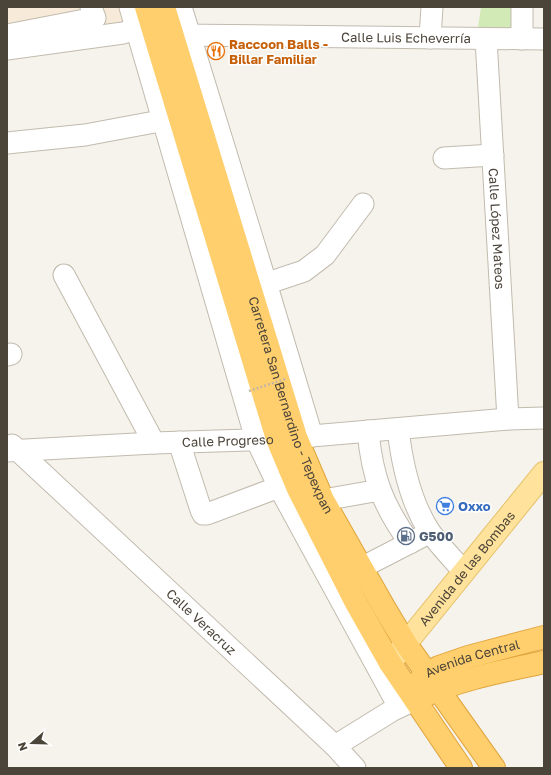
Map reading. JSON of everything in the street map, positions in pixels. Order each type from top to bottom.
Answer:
[{"type":"highway","name":"Carretera San Bernardino - Tepexpan","points":[[164,7],[181,35],[258,286],[285,438],[298,489],[319,533],[390,663],[402,703],[461,768]]},
{"type":"highway","name":"Carretera San Bernardino - Tepexpan","points":[[145,20],[171,119],[285,438],[323,500],[406,644],[494,768]]},
{"type":"highway","name":"Avenida Central","points":[[402,703],[433,681],[439,667],[468,657],[544,638]]},
{"type":"highway","name":"Avenida Central","points":[[433,681],[471,680],[544,662]]},
{"type":"main road","name":"Avenida de las Bombas","points":[[390,663],[544,473]]},
{"type":"street","points":[[7,35],[95,18],[91,7]]},
{"type":"street","points":[[7,49],[123,33],[145,20],[130,7]]},
{"type":"street","points":[[181,7],[181,35]]},
{"type":"street","points":[[430,38],[432,7]]},
{"type":"street","points":[[522,7],[522,39]]},
{"type":"street","name":"Calle Luis Echeverría","points":[[181,35],[544,39]]},
{"type":"street","name":"Calle López Mateos","points":[[486,39],[508,419]]},
{"type":"street","points":[[7,143],[85,135],[171,119]]},
{"type":"street","points":[[444,158],[493,155]]},
{"type":"street","points":[[258,286],[304,271],[325,255],[363,204]]},
{"type":"street","points":[[64,275],[154,443]]},
{"type":"street","name":"Calle Progreso","points":[[11,447],[285,438],[508,419],[544,418]]},
{"type":"street","points":[[398,429],[400,447],[408,482],[419,510],[430,532],[464,572]]},
{"type":"street","points":[[368,431],[374,471],[380,490],[398,526],[410,543]]},
{"type":"street","points":[[285,438],[279,487],[402,703],[335,746]]},
{"type":"street","points":[[179,442],[201,510],[204,514],[279,487]]},
{"type":"street","name":"Calle Veracruz","points":[[11,447],[335,746],[355,768]]},
{"type":"street","points":[[323,500],[380,490]]},
{"type":"street","points":[[361,568],[430,532]]},
{"type":"path","points":[[250,391],[285,379]]},
{"type":"shaded area","points":[[7,7],[130,7],[136,27],[7,46]]},
{"type":"green space","points":[[481,7],[525,7],[525,28],[478,28]]},
{"type":"place","name":"Raccoon Balls - Billar Familiar","points":[[216,51]]},
{"type":"place","name":"Oxxo","points":[[445,506]]},
{"type":"place","name":"G500","points":[[406,536]]}]
